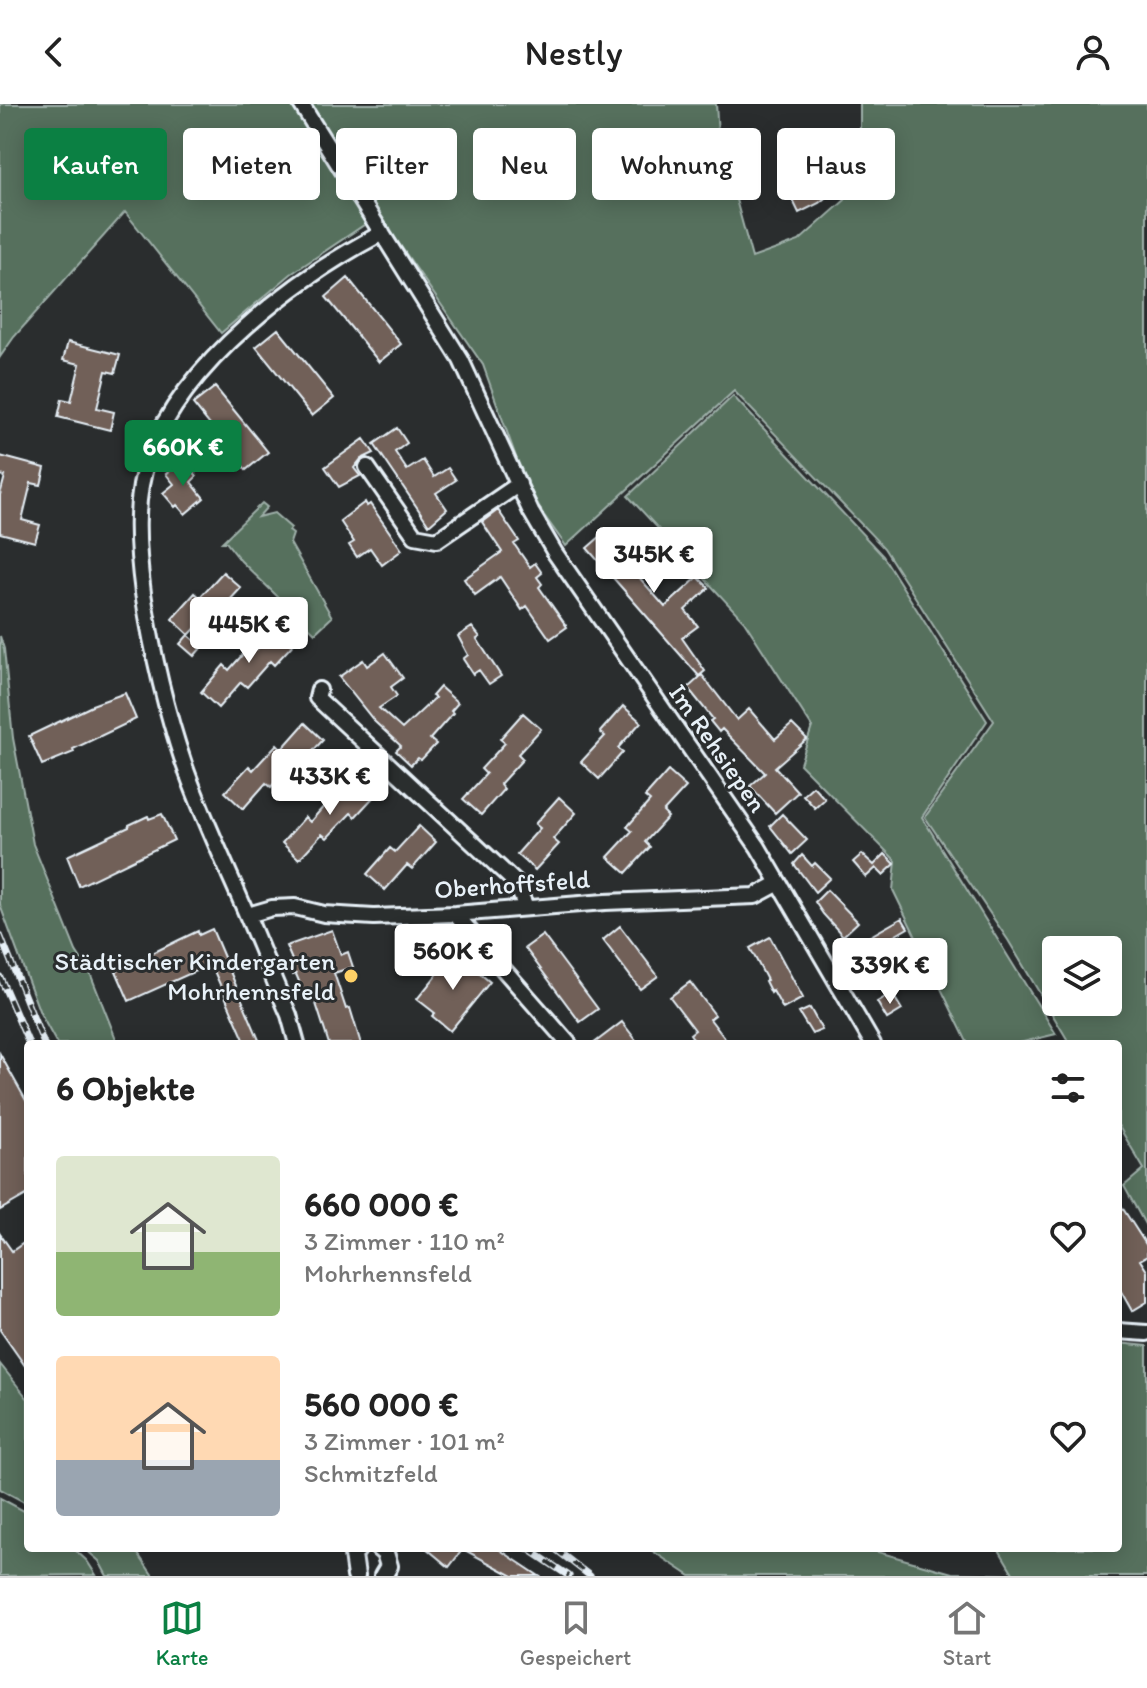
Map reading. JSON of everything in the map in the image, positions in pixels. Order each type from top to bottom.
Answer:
[{"type":"street","name":"Im Rehsiepen","points":[[301,104],[461,360],[555,553],[758,847],[871,1040]]},
{"type":"street","points":[[296,1040],[289,1015],[189,778],[169,713],[148,626],[141,575],[138,535],[140,491],[149,456],[167,416],[203,368],[258,317],[309,277],[382,233]]},
{"type":"street","points":[[367,467],[415,536],[437,540],[519,484]]},
{"type":"street","points":[[319,690],[317,698],[515,882],[526,907]]},
{"type":"street","name":"Oberhoffsfeld","points":[[248,915],[272,908],[295,907],[324,914],[374,917],[455,914],[526,907],[755,896],[779,883]]},
{"type":"street","points":[[455,914],[565,1040]]},
{"type":"street","points":[[1122,1331],[1147,1333]]},
{"type":"street","points":[[355,1552],[356,1576]]},
{"type":"street","points":[[383,1576],[389,1566],[384,1552]]},
{"type":"green space","points":[[0,104],[716,104],[718,128],[592,128],[592,200],[736,200],[752,258],[799,241],[845,200],[895,200],[895,128],[860,128],[860,104],[1147,104],[1147,1228],[1124,1186],[1144,1169],[1122,1132],[1122,1040],[1068,1040],[1053,1016],[1122,1016],[1122,936],[1042,936],[1042,997],[1008,940],[925,817],[994,721],[884,548],[734,391],[566,546],[543,514],[521,471],[483,365],[379,215],[291,274],[221,333],[125,212],[14,337],[0,357]]},
{"type":"green space","points":[[733,396],[883,556],[987,721],[922,817],[1042,1011],[1042,1016],[1056,1034],[1031,1040],[966,1040],[893,890],[896,861],[800,764],[812,727],[744,621],[628,496]]},
{"type":"green space","points":[[262,503],[267,507],[258,517],[274,513],[291,528],[290,543],[332,617],[315,633],[241,561],[226,542],[222,542]]},
{"type":"green space","points":[[0,636],[13,738],[33,844],[116,1040],[55,1040],[40,1013],[0,905]]},
{"type":"green space","points":[[1122,1343],[1147,1346],[1147,1576],[690,1576],[654,1552],[878,1552],[952,1573],[1014,1575],[1000,1552],[1122,1552]]},
{"type":"green space","points":[[0,1364],[24,1394],[24,1502],[0,1489]]},
{"type":"green space","points":[[0,1498],[24,1511],[24,1552],[77,1552],[96,1575],[0,1576]]},
{"type":"green space","points":[[89,1552],[137,1552],[153,1576],[107,1576],[99,1561]]},
{"type":"building","points":[[793,200],[823,200],[819,203],[799,213]]},
{"type":"building","points":[[348,278],[401,344],[379,362],[326,297]]},
{"type":"building","points":[[278,329],[334,398],[312,416],[256,347]]},
{"type":"building","points":[[68,342],[120,355],[115,373],[106,371],[97,408],[114,412],[110,430],[58,417],[62,399],[71,401],[80,364],[63,360]]},
{"type":"building","points":[[215,387],[268,452],[246,470],[193,404]]},
{"type":"building","points":[[397,428],[407,443],[395,452],[407,470],[423,460],[434,477],[448,468],[456,480],[436,493],[447,509],[429,525],[374,444]]},
{"type":"building","points":[[364,439],[374,453],[361,459],[354,468],[360,476],[339,487],[325,467]]},
{"type":"building","points":[[0,456],[45,468],[41,485],[31,483],[22,520],[40,525],[35,542],[0,533],[0,495],[5,476],[0,475]]},
{"type":"building","points":[[184,460],[197,476],[191,482],[204,498],[185,514],[163,493],[174,484],[166,474]]},
{"type":"building","points":[[365,502],[367,506],[370,504],[402,550],[382,565],[370,548],[357,557],[349,545],[354,542],[340,521]]},
{"type":"building","points":[[498,510],[519,541],[514,544],[530,567],[535,563],[542,573],[537,577],[542,584],[539,587],[567,627],[550,639],[527,606],[522,610],[500,577],[475,595],[464,579],[502,552],[482,522]]},
{"type":"building","points":[[601,536],[627,565],[659,536],[669,547],[638,576],[665,607],[698,577],[709,588],[685,610],[698,626],[682,638],[705,671],[699,676],[587,548]]},
{"type":"building","points":[[223,572],[241,588],[217,614],[213,610],[189,635],[172,619],[195,593],[200,597]]},
{"type":"building","points":[[280,623],[298,639],[274,665],[270,661],[247,687],[241,682],[218,708],[201,692],[224,665],[229,670],[252,644],[257,649]]},
{"type":"building","points":[[472,627],[501,676],[489,684],[479,670],[473,674],[463,659],[468,655],[458,636]]},
{"type":"building","points":[[188,635],[202,647],[194,656],[180,644]]},
{"type":"building","points":[[385,653],[403,678],[391,687],[397,696],[379,708],[402,729],[435,698],[432,696],[440,687],[458,703],[430,739],[436,744],[421,760],[418,758],[411,765],[396,751],[401,746],[375,722],[339,677],[363,660],[367,666]]},
{"type":"building","points":[[702,675],[737,720],[749,709],[775,739],[792,724],[807,739],[775,767],[798,792],[775,813],[750,786],[765,773],[722,729],[719,732],[710,721],[713,719],[688,688]]},
{"type":"building","points":[[125,693],[136,719],[42,765],[29,736],[92,705]]},
{"type":"building","points":[[623,706],[641,722],[618,748],[623,752],[599,779],[581,762],[605,736],[600,732]]},
{"type":"building","points":[[523,713],[541,729],[518,754],[523,759],[500,784],[504,789],[481,815],[463,799],[486,774],[481,769],[505,743],[500,739]]},
{"type":"building","points":[[305,723],[323,740],[299,766],[294,761],[271,787],[266,783],[243,809],[225,792],[249,766],[253,770],[277,744],[282,749]]},
{"type":"building","points":[[668,771],[686,787],[663,812],[668,817],[645,842],[650,847],[626,873],[608,857],[632,831],[627,827],[650,801],[645,797]]},
{"type":"building","points":[[361,775],[379,791],[355,817],[351,813],[327,838],[322,834],[299,859],[282,843],[305,817],[310,822],[333,796],[338,801]]},
{"type":"building","points":[[813,786],[825,799],[815,808],[803,795]]},
{"type":"building","points":[[559,797],[576,813],[553,839],[559,844],[535,870],[517,854],[540,828],[535,824]]},
{"type":"building","points":[[162,814],[174,840],[79,886],[67,856],[148,816],[149,819]]},
{"type":"building","points":[[782,814],[807,840],[792,854],[770,826]]},
{"type":"building","points":[[419,826],[436,842],[412,869],[407,865],[385,890],[367,874],[390,848],[395,852]]},
{"type":"building","points":[[862,854],[874,865],[885,854],[895,864],[883,875],[876,868],[866,877],[853,862]]},
{"type":"building","points":[[802,855],[830,878],[815,892],[794,864]]},
{"type":"building","points":[[827,890],[858,922],[843,936],[815,902]]},
{"type":"building","points":[[902,918],[908,928],[870,950],[881,968],[865,979],[854,962],[864,957],[853,946]]},
{"type":"building","points":[[620,926],[658,976],[640,989],[603,940]]},
{"type":"building","points":[[212,929],[259,1040],[244,1040],[211,964],[129,1001],[116,971],[198,931],[199,935]]},
{"type":"building","points":[[332,930],[341,955],[348,952],[353,967],[334,973],[360,1040],[328,1040],[311,988],[303,991],[296,974],[293,975],[289,961],[292,960],[286,946]]},
{"type":"building","points":[[543,935],[598,1009],[580,1022],[525,948]]},
{"type":"building","points":[[770,937],[803,998],[783,1009],[773,991],[771,993],[750,948]]},
{"type":"building","points":[[452,956],[469,971],[472,967],[490,982],[450,1031],[432,1016],[435,1013],[417,999]]},
{"type":"building","points":[[690,982],[715,1015],[710,1019],[726,1040],[694,1040],[690,1034],[695,1030],[670,997]]},
{"type":"building","points":[[892,993],[902,1010],[887,1019],[877,1002]]},
{"type":"building","points":[[810,1008],[822,1030],[812,1034],[799,1013]]},
{"type":"building","points":[[622,1022],[636,1040],[598,1040]]},
{"type":"building","points":[[0,1054],[24,1097],[24,1196],[0,1210]]},
{"type":"building","points":[[1122,1207],[1147,1246],[1147,1256],[1140,1260],[1147,1271],[1147,1302],[1132,1311],[1122,1293]]},
{"type":"building","points":[[0,1234],[12,1251],[24,1243],[24,1364],[0,1330]]},
{"type":"building","points":[[431,1552],[461,1552],[449,1567]]},
{"type":"building","points":[[469,1552],[503,1552],[539,1576],[513,1576]]},
{"type":"railway","points":[[0,935],[42,1040]]},
{"type":"railway","points":[[0,977],[27,1040]]},
{"type":"railway","points":[[533,1552],[569,1576]]},
{"type":"railway","points":[[559,1552],[590,1576]]},
{"type":"place","name":"Städtischer Kindergarten Mohrhennsfeld","points":[[351,976]]}]
